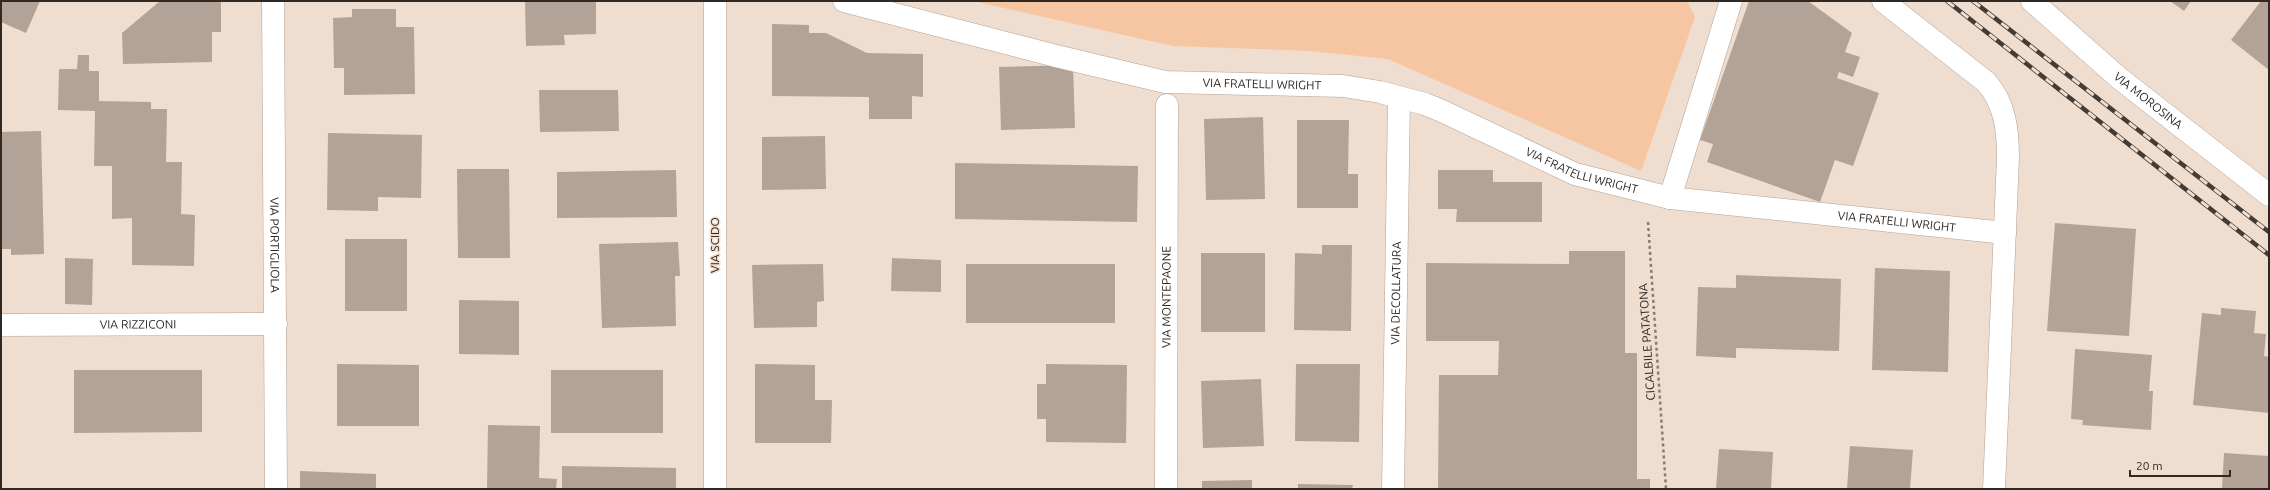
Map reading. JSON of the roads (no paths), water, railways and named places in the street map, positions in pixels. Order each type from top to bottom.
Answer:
[{"type":"street","name":"VIA PORTIGLIOLA","points":[[273,1],[276,489]]},
{"type":"street","name":"VIA SCIDO","points":[[715,1],[715,489]]},
{"type":"street","name":"VIA FRATELLI WRIGHT","points":[[844,1],[1070,60],[1165,82],[1344,86],[1425,104],[1575,174],[1670,198],[2005,234]]},
{"type":"street","points":[[1670,198],[1731,1]]},
{"type":"street","points":[[1883,1],[1978,75],[1998,98],[2003,111],[2008,137],[1994,489]]},
{"type":"street","name":"VIA MOROSINA","points":[[2032,1],[2118,78],[2269,195]]},
{"type":"street","name":"VIA DECOLLATURA","points":[[1393,489],[1399,98]]},
{"type":"street","name":"VIA MONTEPAONE","points":[[1166,489],[1167,105]]},
{"type":"street","name":"VIA RIZZICONI","points":[[1,325],[276,324]]},
{"type":"railway","points":[[1947,1],[2269,255]]},
{"type":"railway","points":[[1973,1],[2269,232]]}]
